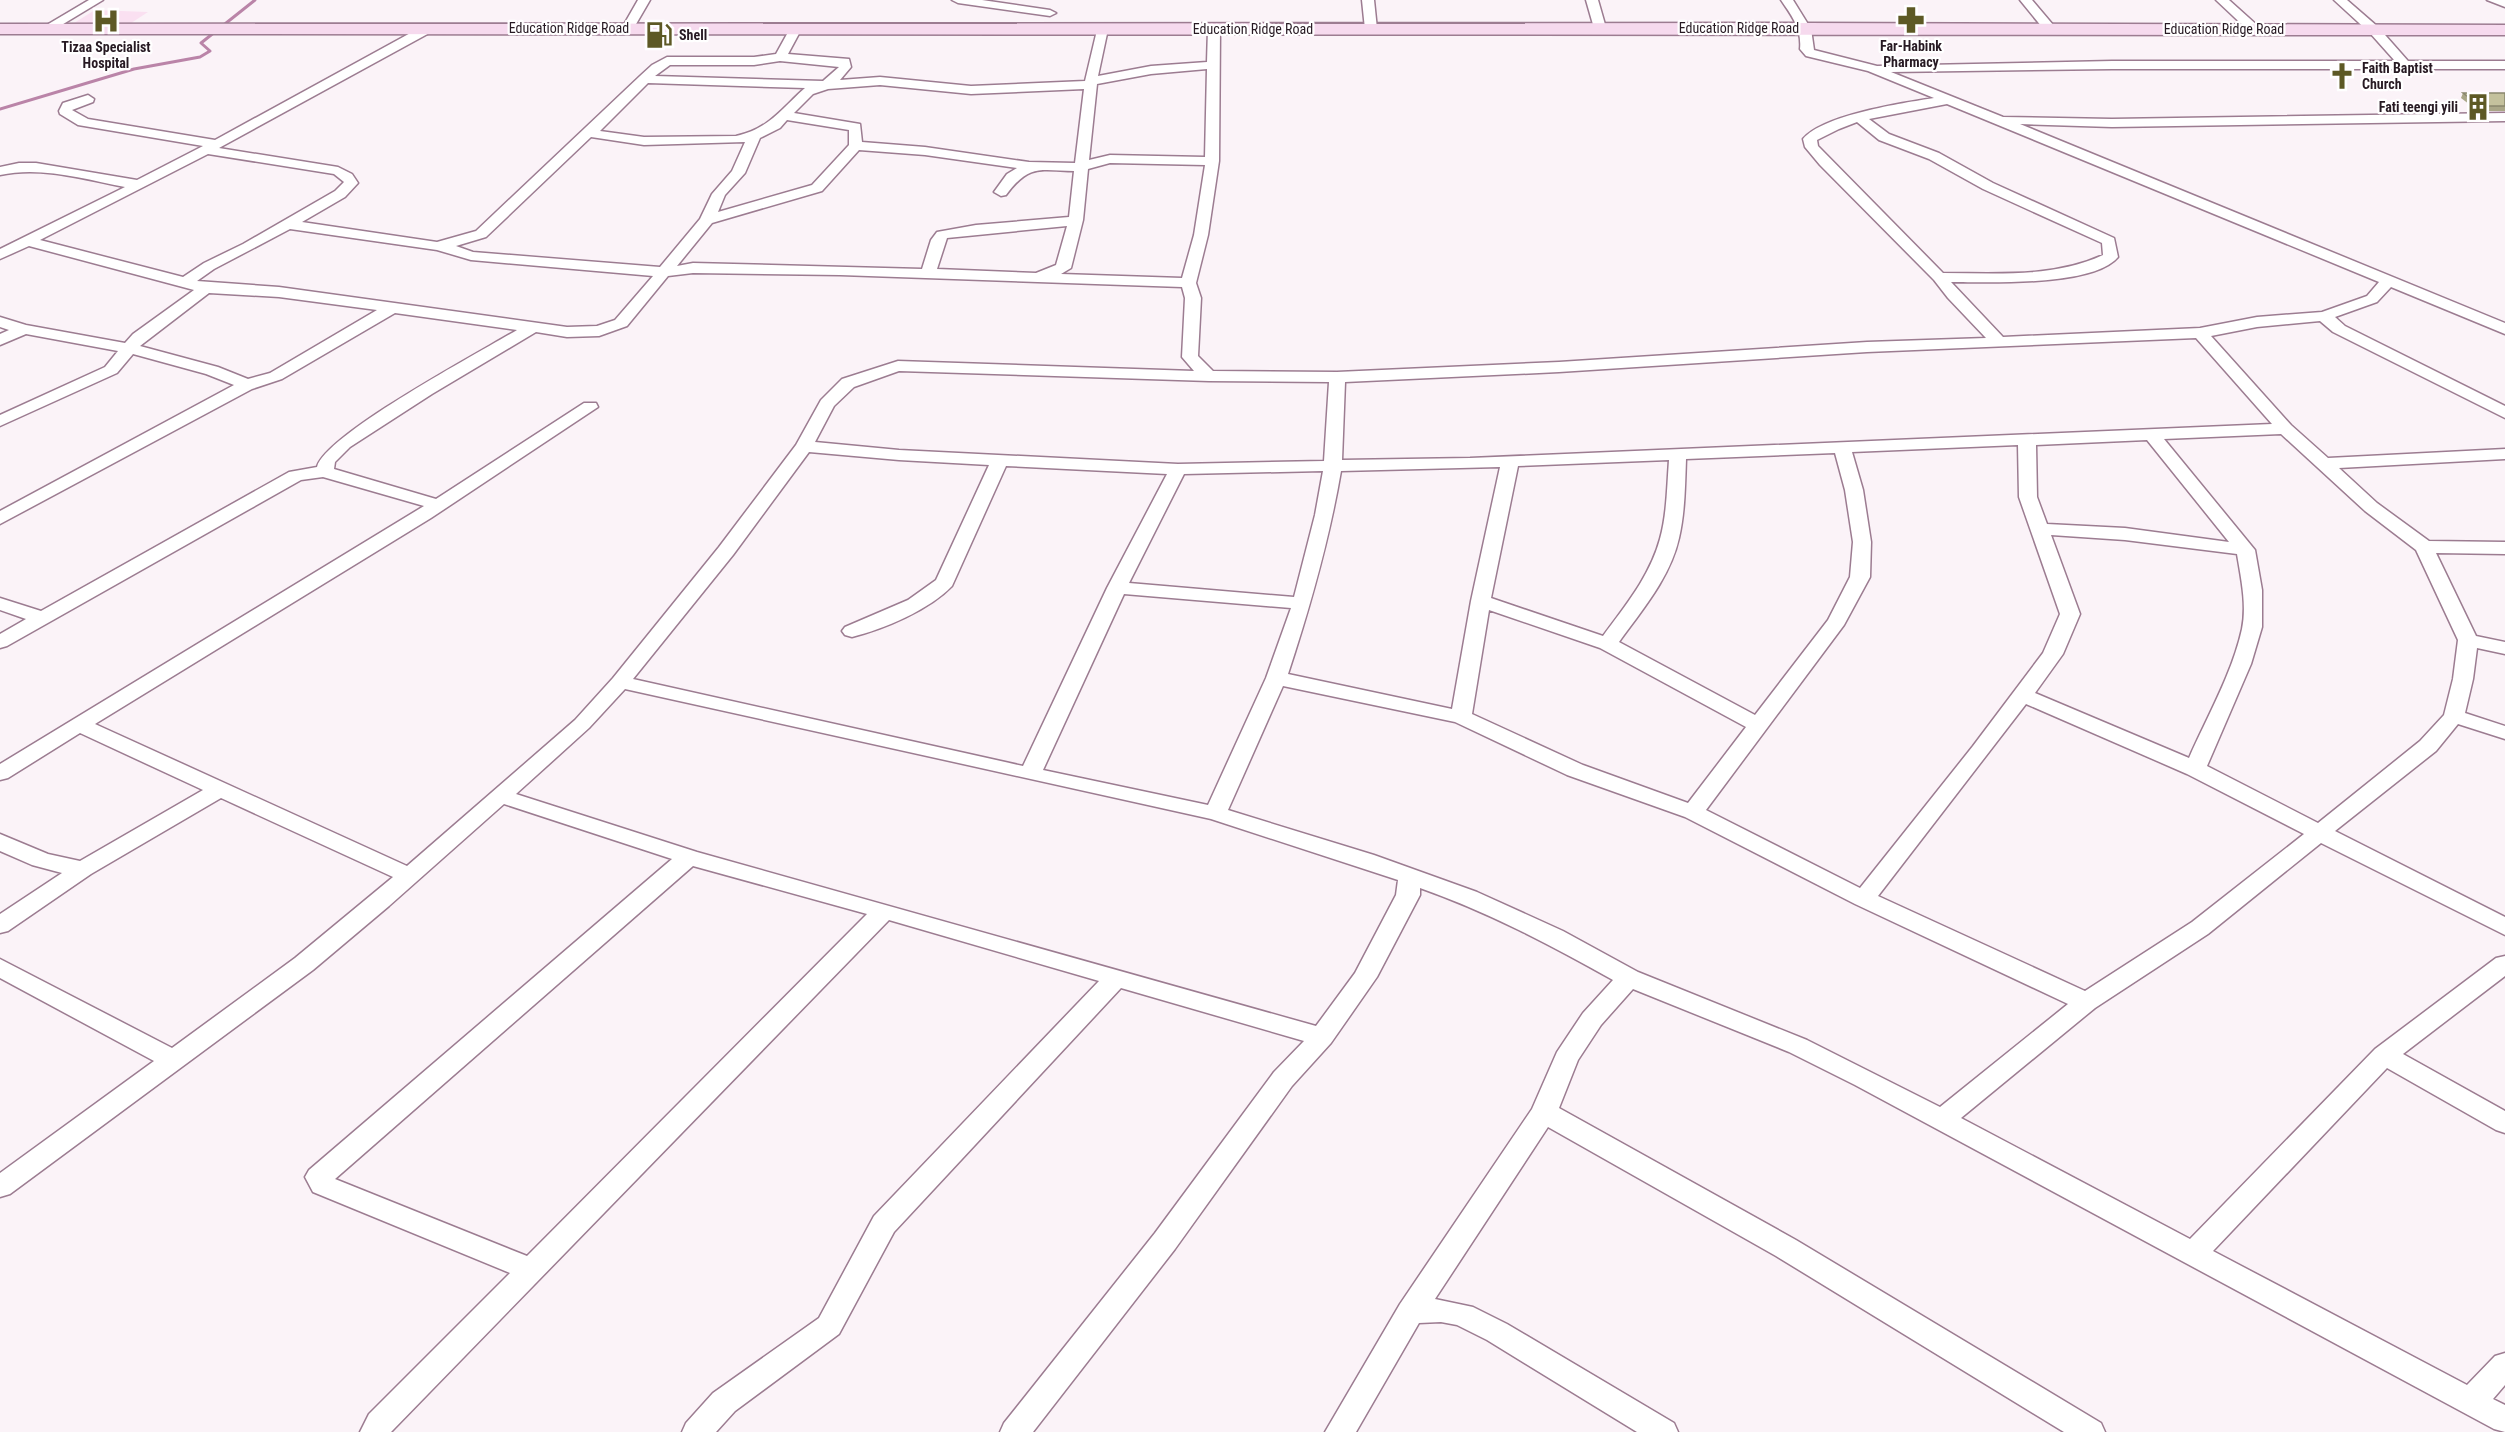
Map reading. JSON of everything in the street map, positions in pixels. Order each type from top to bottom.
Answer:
[{"type":"main road","name":"Education Ridge Road","points":[[0,29],[796,28],[1050,14],[1102,28],[2505,30]]},
{"type":"street","points":[[46,29],[97,0]]},
{"type":"street","points":[[628,28],[644,0]]},
{"type":"street","points":[[958,0],[1050,14]]},
{"type":"street","points":[[1368,0],[1371,28]]},
{"type":"street","points":[[1592,0],[1600,28]]},
{"type":"street","points":[[1787,0],[1806,28],[1806,49],[1810,53],[1872,68],[2505,329]]},
{"type":"street","points":[[2026,0],[2050,29]]},
{"type":"street","points":[[2222,0],[2254,29]]},
{"type":"street","points":[[2340,0],[2374,30],[2404,64]]},
{"type":"street","points":[[2493,0],[2505,4]]},
{"type":"street","points":[[0,255],[211,147],[429,28]]},
{"type":"street","points":[[780,57],[796,28]]},
{"type":"street","points":[[1038,278],[1063,268],[1076,220],[1090,83],[1102,28]]},
{"type":"street","points":[[1209,376],[1190,357],[1193,298],[1188,282],[1201,235],[1212,161],[1214,29]]},
{"type":"street","points":[[437,246],[481,234],[644,79],[667,61],[754,62],[780,57],[845,62],[841,73],[826,85],[809,91],[785,116],[754,136],[736,140],[644,141],[598,135],[593,132],[594,127]]},
{"type":"street","points":[[1872,68],[2112,65],[2386,67],[2404,64],[2505,65]]},
{"type":"street","points":[[644,79],[826,85],[879,81],[971,90],[1090,83],[1151,70],[1212,65]]},
{"type":"street","points":[[1910,104],[1915,86]]},
{"type":"street","points":[[88,99],[68,106],[65,111],[83,122],[95,125],[338,171],[351,183],[340,194],[209,266],[186,282]]},
{"type":"street","points":[[1946,100],[1910,104],[1832,126],[1816,132],[1810,139],[1812,147],[1998,341]]},
{"type":"street","points":[[707,220],[817,188],[856,146],[855,127],[785,116]]},
{"type":"street","points":[[1994,120],[2112,123],[2505,117]]},
{"type":"street","points":[[1861,119],[1884,137],[1934,156],[1988,186],[2109,241],[2111,257],[2099,264],[2072,272],[2014,277],[1939,277]]},
{"type":"street","points":[[28,242],[206,288],[279,292],[567,332],[599,331],[621,323],[707,220],[719,194],[738,172],[754,136]]},
{"type":"street","points":[[856,146],[936,153],[1029,166],[1080,167],[1110,159],[1212,161]]},
{"type":"street","points":[[1001,192],[1012,177],[1029,166]]},
{"type":"street","points":[[0,171],[19,167],[36,167],[139,185]]},
{"type":"street","points":[[929,273],[938,240],[942,235],[981,227],[1052,225],[1076,220]]},
{"type":"street","points":[[287,224],[437,246],[471,256],[664,272],[693,268],[1188,282]]},
{"type":"street","points":[[0,1187],[304,964],[410,876],[582,724],[620,682],[726,551],[804,446],[827,404],[848,383],[898,366],[1159,375],[1337,376],[1559,367],[1867,347],[2200,333],[2257,322],[2324,316],[2372,299],[2388,281]]},
{"type":"street","points":[[0,421],[111,370],[139,337],[206,288]]},
{"type":"street","points":[[0,519],[246,385],[285,371],[390,309]]},
{"type":"street","points":[[2324,316],[2338,329],[2505,413]]},
{"type":"street","points":[[0,322],[24,329],[129,348],[233,376],[246,385]]},
{"type":"street","points":[[324,472],[327,461],[344,443],[426,390],[532,328]]},
{"type":"street","points":[[0,340],[24,329]]},
{"type":"street","points":[[1941,1120],[2086,1002],[2200,928],[2428,746],[2454,716],[2463,679],[2468,640],[2424,548],[2371,507],[2285,429],[2200,333]]},
{"type":"street","points":[[1159,375],[1190,357]]},
{"type":"street","points":[[1215,813],[1276,678],[1302,603],[1324,515],[1333,465],[1337,376]]},
{"type":"street","points":[[0,773],[81,726],[439,505],[590,407]]},
{"type":"street","points":[[804,446],[899,455],[1178,468],[1510,461],[2285,429]]},
{"type":"street","points":[[2152,435],[2213,513],[2246,550],[2252,590],[2252,627],[2241,664],[2195,769]]},
{"type":"street","points":[[1863,899],[1981,751],[2053,654],[2070,614],[2028,497],[2026,440]]},
{"type":"street","points":[[1693,812],[1837,621],[1860,577],[1862,542],[1854,490],[1842,447]]},
{"type":"street","points":[[2323,464],[2505,454]]},
{"type":"street","points":[[1607,644],[1654,578],[1666,551],[1671,534],[1678,455]]},
{"type":"street","points":[[852,631],[939,590],[945,582],[999,459]]},
{"type":"street","points":[[1461,717],[1480,601],[1505,494],[1510,461]]},
{"type":"street","points":[[1030,774],[1178,468]]},
{"type":"street","points":[[0,642],[295,476],[309,472],[324,472],[439,505]]},
{"type":"street","points":[[2040,529],[2125,534],[2246,550]]},
{"type":"street","points":[[2424,548],[2505,548]]},
{"type":"street","points":[[1118,588],[1302,603]]},
{"type":"street","points":[[1480,601],[1607,644],[1759,725]]},
{"type":"street","points":[[0,604],[42,618]]},
{"type":"street","points":[[2468,640],[2505,648]]},
{"type":"street","points":[[1276,678],[1461,717],[1575,770],[1693,812],[1863,899],[2086,1002]]},
{"type":"street","points":[[620,682],[1215,813],[1410,875],[1470,897],[1555,937],[1629,978],[1798,1046],[1864,1078],[2505,1420]]},
{"type":"street","points":[[2022,695],[2195,769],[2505,927]]},
{"type":"street","points":[[2454,716],[2505,733]]},
{"type":"street","points":[[81,726],[410,876]]},
{"type":"street","points":[[0,925],[82,869],[219,790]]},
{"type":"street","points":[[501,796],[689,857],[1322,1037]]},
{"type":"street","points":[[0,841],[21,854],[45,863],[82,869]]},
{"type":"street","points":[[532,1270],[323,1185],[319,1177],[689,857]]},
{"type":"street","points":[[1015,1432],[1165,1242],[1283,1079],[1322,1037],[1365,977],[1408,896],[1410,875]]},
{"type":"street","points":[[375,1432],[380,1423],[884,911]]},
{"type":"street","points":[[2192,1255],[2384,1055],[2505,964]]},
{"type":"street","points":[[0,967],[172,1059]]},
{"type":"street","points":[[697,1432],[724,1402],[829,1326],[884,1224],[1116,978]]},
{"type":"street","points":[[1340,1432],[1410,1312],[1544,1112],[1566,1058],[1592,1019],[1629,978]]},
{"type":"street","points":[[2384,1055],[2505,1123]]},
{"type":"street","points":[[1544,1112],[1786,1248],[2090,1432]]},
{"type":"street","points":[[1410,1312],[1441,1310],[1463,1315],[1497,1332],[1664,1432]]},
{"type":"street","points":[[2471,1402],[2505,1365]]},
{"type":"shaded area","name":"Tizaa Specialist Hospital","points":[[95,10],[148,12],[125,27],[71,25]]},
{"type":"building","points":[[2463,93],[2505,93],[2505,106],[2480,106]]},
{"type":"waterway","points":[[0,109],[134,69],[200,57],[210,51],[201,43],[255,0]]},
{"type":"place","name":"Far-Habink Pharmacy","points":[[1911,20]]},
{"type":"place","name":"Tizaa Specialist Hospital","points":[[106,21]]},
{"type":"place","name":"Shell","points":[[659,35]]},
{"type":"place","name":"Faith Baptist Church","points":[[2342,76]]},
{"type":"place","name":"Fati teengi yili","points":[[2478,107]]}]
